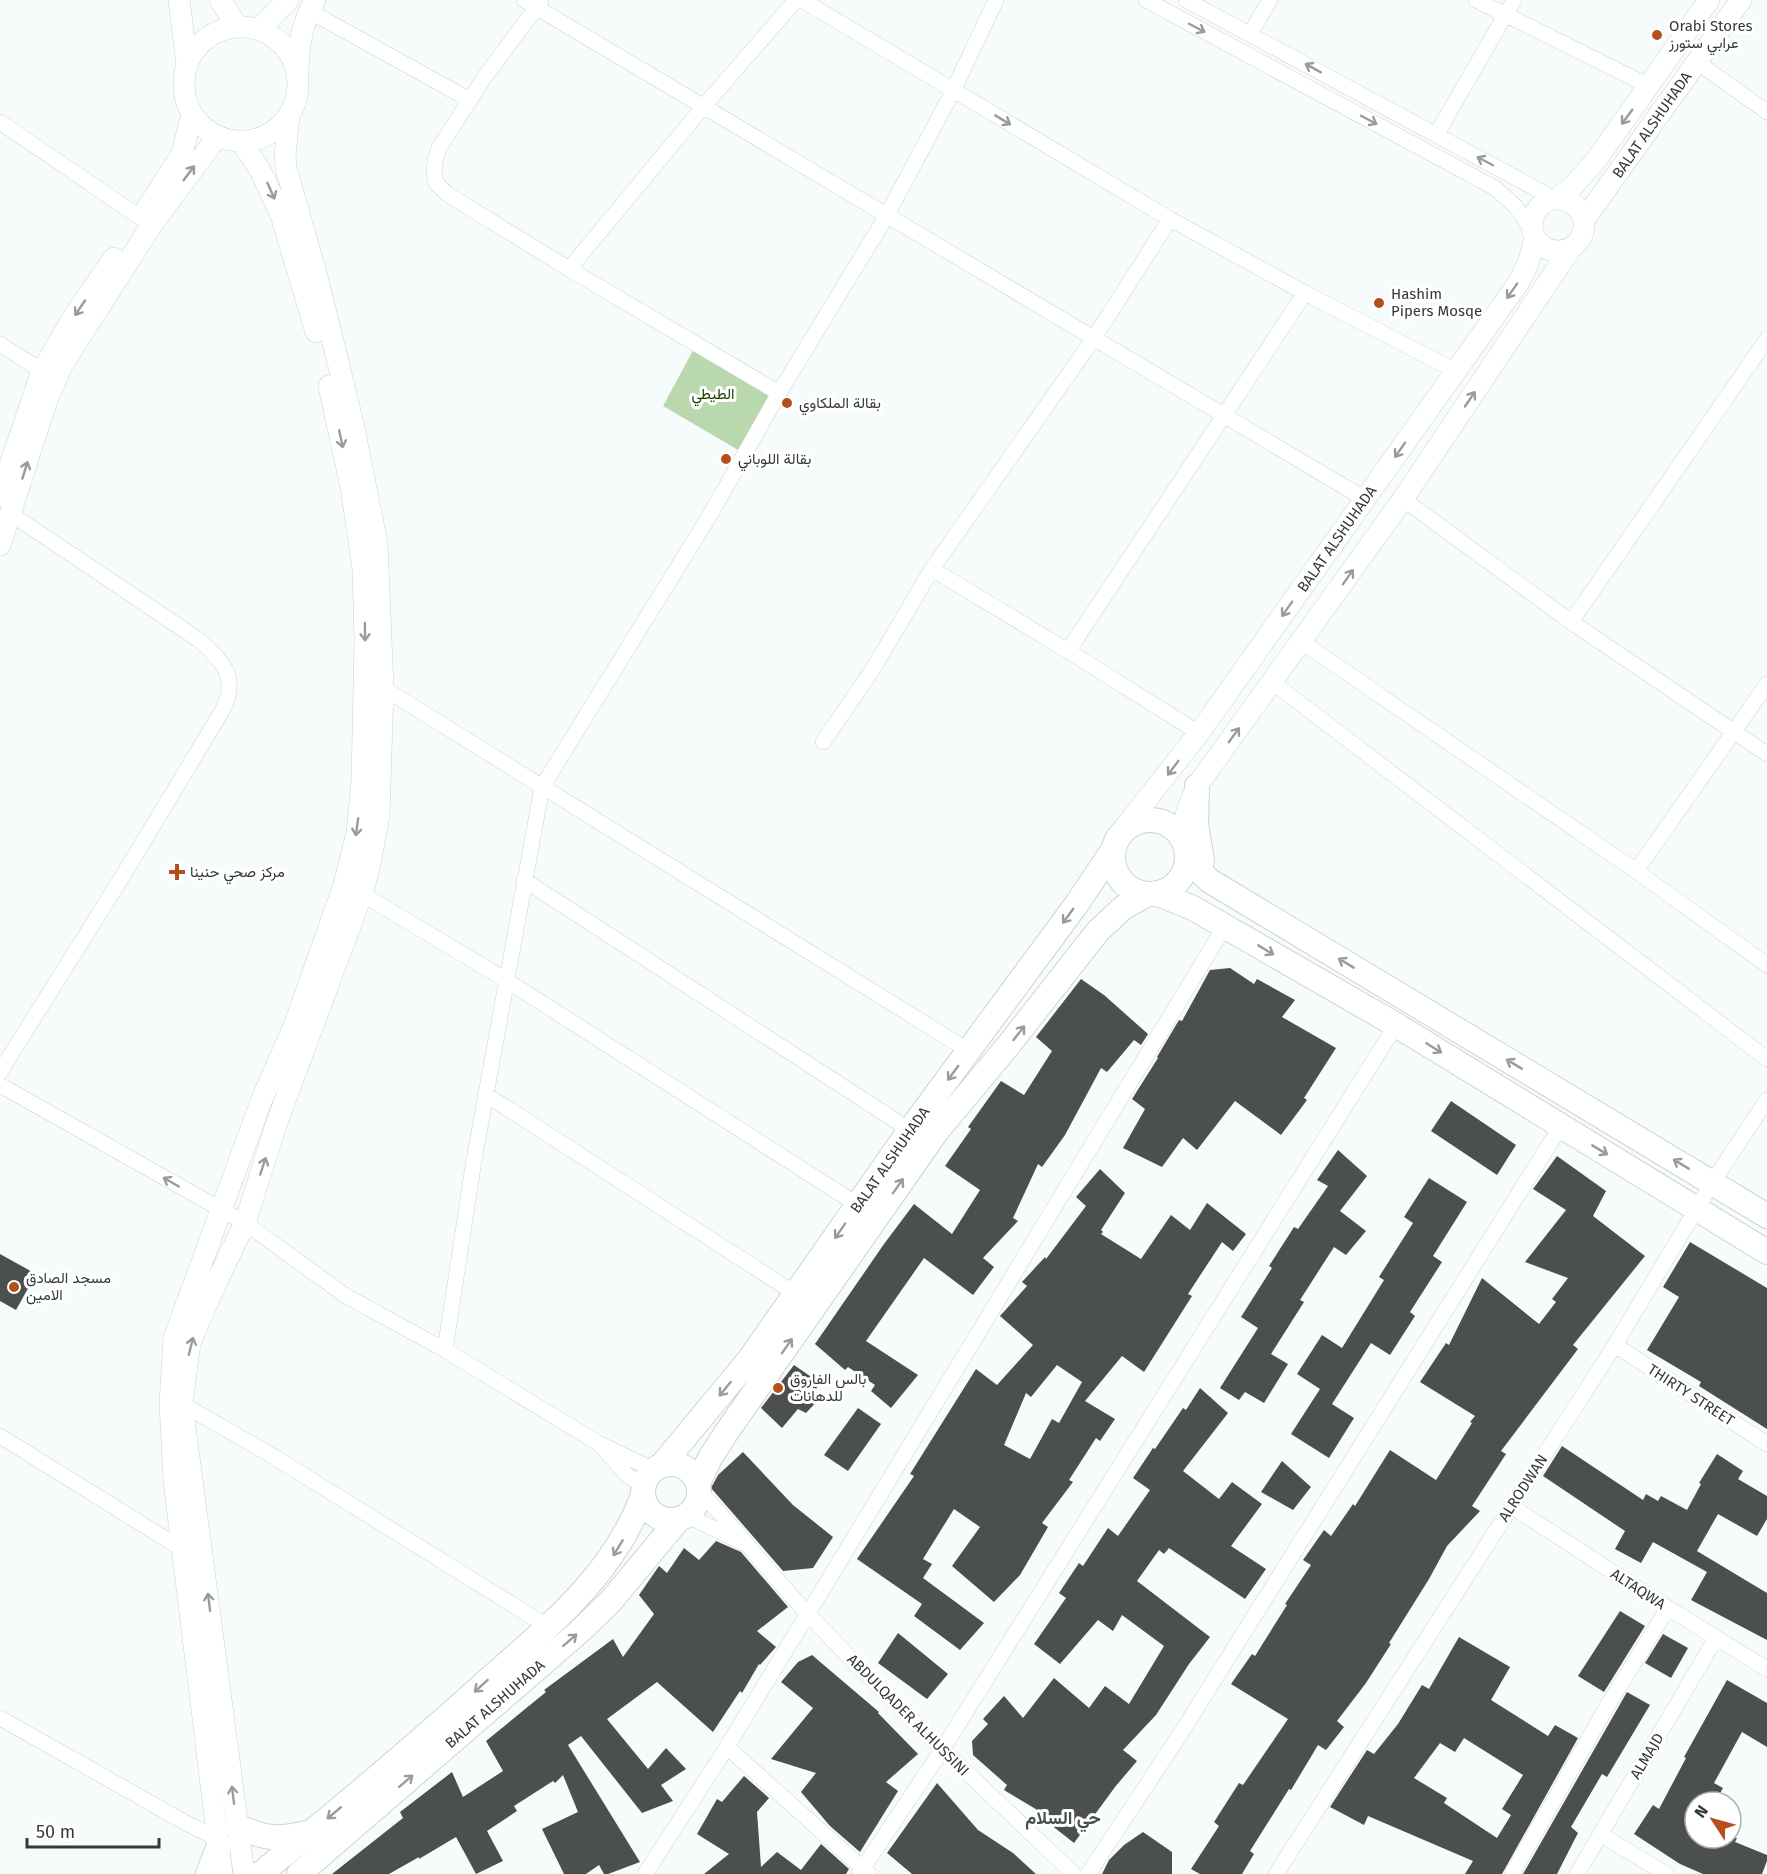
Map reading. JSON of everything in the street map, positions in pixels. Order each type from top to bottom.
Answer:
[{"type":"main road","points":[[179,0],[187,64],[183,89],[192,114],[206,130],[217,136],[241,141],[255,140],[280,126],[296,102],[302,29],[312,6]]},
{"type":"main road","points":[[220,0],[237,26]]},
{"type":"main road","points":[[259,29],[288,0]]},
{"type":"main road","name":"BALAT ALSHUHADA","points":[[1556,199],[1597,159],[1709,0]]},
{"type":"main road","name":"BALAT ALSHUHADA","points":[[1584,220],[1741,0]]},
{"type":"main road","points":[[187,64],[195,50],[206,38],[219,31],[237,26],[259,29],[273,36],[285,46],[298,73]]},
{"type":"main road","points":[[0,495],[42,370],[74,316],[182,154],[192,114]]},
{"type":"main road","points":[[222,1874],[224,1837],[183,1404],[190,1343],[245,1222],[277,1122],[362,894],[372,858],[379,816],[383,688],[377,543],[353,423],[316,273],[286,168],[289,115]]},
{"type":"main road","points":[[0,546],[47,400],[62,364],[153,223],[217,136]]},
{"type":"main road","points":[[241,141],[260,170],[281,215],[322,355],[353,499],[363,569],[365,640],[362,781],[357,833],[344,885],[294,1026],[262,1099],[174,1338],[170,1404],[174,1481],[182,1549],[224,1837],[244,1874]]},
{"type":"main road","points":[[1556,199],[1572,203],[1584,220],[1582,236],[1571,248],[1555,252],[1540,245],[1533,234],[1532,223],[1536,210],[1548,201],[1556,199]]},
{"type":"main road","name":"BALAT ALSHUHADA","points":[[299,1874],[320,1840],[432,1731],[579,1596],[614,1554],[633,1521],[651,1479],[748,1360],[796,1294],[910,1131],[1089,887],[1118,840],[1199,733],[1519,282],[1529,261],[1533,234]]},
{"type":"main road","name":"BALAT ALSHUHADA","points":[[1186,851],[1186,814],[1197,786],[1403,499],[1571,248]]},
{"type":"main road","points":[[1197,786],[1197,834],[1210,882]]},
{"type":"main road","points":[[1767,1216],[1210,882],[1186,851],[1179,834],[1162,821],[1141,820],[1131,824],[1118,840],[1112,861],[1115,871],[1120,880],[1137,893],[1153,894],[1193,908],[1225,926],[1396,1025],[1767,1252]]},
{"type":"main road","points":[[1153,894],[1175,885],[1185,868],[1186,851]]},
{"type":"main road","points":[[1193,908],[1199,890],[1210,882]]},
{"type":"main road","points":[[1089,887],[1096,890],[1107,901],[1113,915]]},
{"type":"main road","name":"BALAT ALSHUHADA","points":[[699,1488],[710,1458],[728,1430],[910,1167],[1098,931],[1113,915],[1153,894]]},
{"type":"main road","points":[[671,1464],[688,1469],[699,1488],[694,1509],[683,1518],[669,1521],[659,1518],[651,1513],[645,1504],[651,1479],[671,1464]]},
{"type":"main road","name":"BALAT ALSHUHADA","points":[[320,1840],[580,1631],[610,1602],[683,1518]]},
{"type":"main road","points":[[224,1837],[320,1840]]},
{"type":"main road","points":[[208,1874],[224,1837]]},
{"type":"main road","points":[[260,1874],[320,1840]]},
{"type":"main road","points":[[307,1874],[320,1840]]},
{"type":"street","points":[[569,269],[704,106],[796,0]]},
{"type":"street","points":[[802,0],[1170,219],[1305,293],[1456,371]]},
{"type":"street","points":[[445,1350],[485,1094],[542,787],[704,525],[779,393],[886,216],[953,91],[996,0]]},
{"type":"street","points":[[1146,0],[1495,188],[1525,218],[1533,234]]},
{"type":"street","points":[[1186,0],[1556,199]]},
{"type":"street","points":[[1250,34],[1270,0]]},
{"type":"street","points":[[1476,0],[1649,86]]},
{"type":"street","points":[[1436,135],[1514,0]]},
{"type":"street","points":[[779,393],[569,269],[447,194],[436,183],[435,161],[439,148],[534,2],[886,216],[1365,499]]},
{"type":"street","points":[[312,6],[470,100]]},
{"type":"street","points":[[1697,62],[1767,112]]},
{"type":"street","points":[[0,122],[141,218]]},
{"type":"street","points":[[1506,197],[1513,191],[1515,178]]},
{"type":"street","points":[[823,742],[871,672],[932,569],[1094,338],[1170,219]]},
{"type":"street","points":[[1068,651],[1305,293]]},
{"type":"street","points":[[1571,622],[1767,339]]},
{"type":"street","points":[[0,344],[42,370]]},
{"type":"street","points":[[1403,499],[1571,622],[1767,754]]},
{"type":"street","points":[[0,1072],[113,892],[222,711],[229,697],[230,686],[226,668],[218,656],[199,640],[11,514]]},
{"type":"street","points":[[932,569],[1199,733]]},
{"type":"street","points":[[1302,642],[1636,871],[1767,965]]},
{"type":"street","points":[[1272,682],[1767,1059]]},
{"type":"street","points":[[1636,871],[1767,684]]},
{"type":"street","points":[[383,688],[969,1051]]},
{"type":"street","points":[[524,880],[910,1131]]},
{"type":"street","points":[[362,894],[506,980],[858,1205]]},
{"type":"street","points":[[645,1874],[727,1747],[1225,926]]},
{"type":"street","points":[[727,1747],[863,1872],[942,1750],[1396,1025]]},
{"type":"street","points":[[0,1085],[245,1222],[346,1296],[445,1350],[598,1443],[651,1479]]},
{"type":"street","points":[[485,1094],[796,1294]]},
{"type":"street","name":"ALRODWAN","points":[[1276,1874],[1615,1345],[1712,1183],[1767,1100]]},
{"type":"street","points":[[1088,1874],[1181,1733],[1561,1126]]},
{"type":"street","name":"THIRTY STREET","points":[[1615,1345],[1767,1444]]},
{"type":"street","points":[[183,1404],[271,1455],[547,1626]]},
{"type":"street","points":[[1,1440],[182,1549]]},
{"type":"street","name":"ABDULQADER ALHUSSINI","points":[[699,1488],[808,1614],[942,1750],[1074,1874]]},
{"type":"street","name":"ALTAQWA","points":[[1511,1506],[1767,1669]]},
{"type":"street","name":"ABDULQADER ALHUSSINI","points":[[683,1518],[750,1548]]},
{"type":"street","points":[[1512,1874],[1609,1703],[1668,1608]]},
{"type":"street","name":"ALMAJD","points":[[1577,1874],[1716,1638]]},
{"type":"street","points":[[0,1718],[186,1823],[224,1837]]},
{"type":"street","points":[[1600,1834],[1666,1874]]},
{"type":"green space","name":"الطيطي","points":[[697,343],[779,393],[745,454],[663,406]]},
{"type":"building","points":[[1230,968],[1254,984],[1257,979],[1295,1000],[1282,1017],[1336,1048],[1304,1098],[1307,1100],[1281,1135],[1235,1101],[1197,1150],[1183,1138],[1162,1167],[1123,1148],[1145,1109],[1132,1099],[1179,1020],[1182,1021],[1210,970]]},
{"type":"building","points":[[1081,979],[1104,995],[1148,1034],[1141,1045],[1134,1040],[1107,1072],[1101,1068],[1065,1135],[1042,1167],[1038,1164],[1013,1218],[1018,1221],[983,1258],[994,1267],[973,1295],[924,1258],[866,1341],[918,1375],[891,1408],[871,1391],[875,1385],[848,1367],[845,1370],[815,1344],[914,1204],[952,1234],[980,1190],[945,1166],[971,1129],[968,1127],[1001,1081],[1024,1095],[1052,1051],[1036,1037]]},
{"type":"building","points":[[1451,1101],[1516,1145],[1497,1175],[1431,1131]]},
{"type":"building","points":[[1338,1150],[1367,1176],[1340,1211],[1366,1231],[1346,1255],[1334,1247],[1300,1300],[1304,1302],[1271,1354],[1288,1364],[1264,1403],[1245,1392],[1239,1400],[1220,1388],[1258,1328],[1241,1317],[1272,1268],[1269,1266],[1294,1227],[1298,1229],[1328,1186],[1317,1180]]},
{"type":"building","points":[[1557,1156],[1606,1191],[1593,1216],[1645,1256],[1573,1345],[1578,1349],[1501,1451],[1506,1454],[1472,1506],[1480,1511],[1447,1546],[1389,1643],[1391,1644],[1366,1683],[1337,1721],[1344,1727],[1326,1750],[1318,1745],[1250,1851],[1254,1854],[1242,1874],[1200,1874],[1191,1869],[1219,1826],[1214,1822],[1239,1783],[1243,1785],[1288,1719],[1231,1684],[1252,1654],[1255,1656],[1311,1565],[1303,1560],[1324,1530],[1331,1536],[1353,1504],[1355,1506],[1390,1450],[1436,1480],[1475,1416],[1420,1382],[1446,1343],[1449,1345],[1482,1278],[1539,1324],[1556,1302],[1552,1299],[1568,1278],[1525,1262],[1566,1210],[1533,1189]]},
{"type":"building","points":[[1100,1169],[1125,1193],[1101,1230],[1103,1232],[1101,1234],[1141,1259],[1171,1215],[1190,1230],[1207,1203],[1246,1234],[1233,1251],[1222,1242],[1188,1294],[1192,1296],[1144,1372],[1122,1356],[1085,1401],[1115,1419],[1100,1441],[1096,1438],[1069,1480],[1073,1482],[1042,1523],[1048,1527],[1020,1575],[994,1602],[952,1566],[980,1527],[954,1509],[923,1559],[932,1564],[923,1578],[984,1623],[960,1650],[914,1616],[922,1604],[857,1559],[914,1476],[910,1474],[976,1369],[997,1385],[1033,1345],[1000,1316],[1027,1286],[1022,1282],[1045,1257],[1046,1259],[1086,1206],[1076,1197]],"holes":[[[1057,1365],[1082,1382],[1059,1423],[1052,1419],[1030,1459],[1004,1445],[1026,1393],[1031,1397]]]},
{"type":"building","points":[[1429,1178],[1467,1202],[1433,1256],[1442,1262],[1410,1312],[1415,1316],[1390,1355],[1371,1343],[1332,1404],[1354,1418],[1329,1458],[1291,1434],[1320,1389],[1297,1374],[1322,1335],[1342,1348],[1384,1280],[1379,1277],[1413,1223],[1404,1217]]},
{"type":"building","points":[[1690,1242],[1767,1288],[1767,1429],[1699,1386],[1701,1382],[1647,1350],[1679,1297],[1663,1287]]},
{"type":"building","name":"مسجد الصادق الامين","points":[[0,1254],[36,1274],[16,1310],[0,1301]]},
{"type":"building","points":[[794,1365],[820,1383],[814,1392],[820,1398],[806,1413],[798,1409],[782,1428],[761,1408]]},
{"type":"building","points":[[1200,1388],[1228,1413],[1183,1471],[1219,1499],[1232,1482],[1262,1504],[1231,1546],[1266,1569],[1245,1599],[1169,1548],[1164,1554],[1159,1550],[1137,1581],[1210,1637],[1189,1664],[1156,1715],[1123,1750],[1137,1761],[1074,1843],[1046,1821],[1049,1817],[1004,1790],[1007,1785],[973,1755],[972,1741],[988,1724],[983,1719],[1004,1696],[1023,1718],[1054,1678],[1089,1708],[1105,1686],[1129,1704],[1164,1646],[1122,1615],[1113,1631],[1098,1620],[1060,1664],[1034,1644],[1066,1598],[1059,1593],[1079,1563],[1083,1566],[1108,1528],[1118,1536],[1150,1490],[1133,1478],[1183,1408],[1186,1410]]},
{"type":"building","points":[[858,1408],[881,1424],[848,1471],[824,1455]]},
{"type":"building","points":[[1562,1446],[1643,1500],[1646,1494],[1658,1501],[1661,1496],[1687,1510],[1701,1484],[1699,1483],[1717,1454],[1743,1471],[1738,1479],[1767,1496],[1767,1519],[1757,1536],[1718,1514],[1697,1551],[1767,1593],[1767,1640],[1691,1600],[1707,1572],[1653,1542],[1641,1563],[1615,1549],[1625,1531],[1543,1476]]},
{"type":"building","points":[[743,1452],[793,1505],[833,1537],[813,1568],[783,1571],[711,1488],[718,1475]]},
{"type":"building","points":[[1282,1461],[1311,1487],[1293,1510],[1261,1492]]},
{"type":"building","points":[[716,1541],[741,1552],[788,1607],[757,1631],[776,1647],[759,1664],[742,1693],[740,1691],[713,1732],[657,1682],[607,1719],[648,1769],[666,1748],[686,1769],[661,1785],[673,1801],[642,1813],[581,1736],[568,1745],[640,1862],[608,1874],[604,1874],[599,1865],[586,1874],[564,1874],[542,1829],[578,1812],[563,1775],[555,1783],[553,1781],[514,1806],[517,1811],[487,1831],[503,1861],[476,1874],[456,1837],[389,1874],[332,1874],[403,1818],[400,1812],[452,1772],[463,1797],[503,1771],[486,1741],[546,1692],[544,1690],[613,1639],[623,1657],[654,1614],[639,1595],[659,1566],[667,1573],[684,1548],[699,1560]]},
{"type":"building","points":[[1620,1611],[1645,1626],[1604,1692],[1578,1676]]},
{"type":"building","points":[[898,1633],[948,1674],[927,1699],[878,1663]]},
{"type":"building","points":[[1663,1634],[1688,1648],[1671,1678],[1645,1663]]},
{"type":"building","points":[[1459,1637],[1510,1667],[1491,1700],[1548,1736],[1555,1725],[1578,1738],[1502,1874],[1465,1874],[1473,1861],[1368,1816],[1364,1825],[1330,1807],[1367,1750],[1374,1754],[1398,1724],[1422,1685],[1429,1689]],"holes":[[[1464,1738],[1523,1775],[1502,1809],[1511,1815],[1497,1838],[1444,1803],[1447,1798],[1414,1778],[1440,1743],[1455,1752]]]},
{"type":"building","points":[[812,1655],[879,1712],[918,1754],[886,1782],[898,1791],[860,1852],[830,1826],[801,1792],[816,1773],[771,1759],[813,1708],[781,1682],[798,1662]]},
{"type":"building","points":[[1727,1680],[1767,1703],[1767,1747],[1742,1732],[1714,1783],[1723,1788],[1722,1790],[1683,1790],[1683,1850],[1743,1850],[1743,1845],[1767,1855],[1762,1874],[1703,1874],[1680,1864],[1634,1834],[1653,1805],[1659,1809],[1686,1758],[1684,1757]]},
{"type":"building","points":[[1627,1692],[1650,1705],[1607,1777],[1602,1774],[1571,1827],[1578,1833],[1557,1874],[1523,1874]]},
{"type":"building","points":[[744,1776],[769,1798],[757,1812],[761,1867],[777,1852],[801,1870],[821,1844],[849,1869],[846,1874],[704,1874],[729,1854],[697,1834],[717,1799],[722,1802]]},
{"type":"building","points":[[937,1783],[978,1830],[1013,1853],[1036,1874],[912,1874],[887,1853]]},
{"type":"building","points":[[1143,1832],[1172,1852],[1172,1874],[1102,1874],[1109,1860],[1124,1845]]},
{"type":"place","name":"Orabi Stores عرابي ستورز","points":[[1657,35]]},
{"type":"place","name":"Hashim Pipers Mosqe","points":[[1379,303]]},
{"type":"place","name":"بقالة الملكاوي","points":[[787,403]]},
{"type":"place","name":"بقالة اللوباني","points":[[726,459]]},
{"type":"place","name":"مركز صحي حنينا","points":[[177,872]]},
{"type":"place","name":"مسجد الصادق الامين","points":[[14,1287]]},
{"type":"place","name":"بالس الفاروق للدهانات","points":[[778,1388]]},
{"type":"district","name":"حي السلام","points":[[1063,1818]]}]
